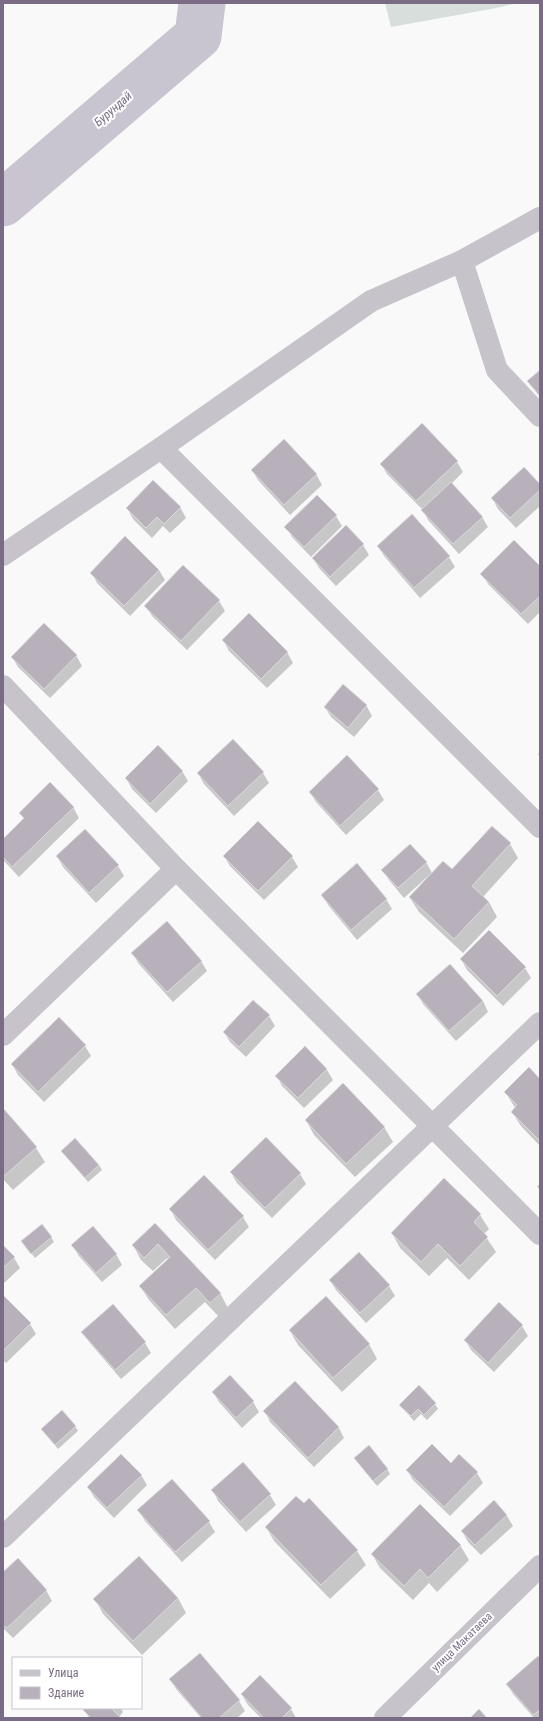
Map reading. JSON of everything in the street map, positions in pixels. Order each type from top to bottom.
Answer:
[{"type":"street","points":[[3,555],[161,448],[371,301],[462,260],[540,218]]},
{"type":"street","points":[[462,260],[497,370],[540,416]]},
{"type":"street","points":[[161,448],[540,827]]},
{"type":"street","points":[[3,686],[176,869],[540,1234]]},
{"type":"street","points":[[3,1035],[176,869]]},
{"type":"street","points":[[3,1537],[540,1022]]},
{"type":"street","name":"улица Макатаева","points":[[385,1718],[540,1566]]},
{"type":"shaded area","points":[[385,3],[517,3],[391,27]]},
{"type":"building","points":[[540,370],[540,396],[527,381]]},
{"type":"building","points":[[422,423],[458,461],[416,501],[380,464]]},
{"type":"building","points":[[284,439],[317,474],[284,505],[251,470]]},
{"type":"building","points":[[524,467],[540,484],[540,490],[510,518],[491,498]]},
{"type":"building","points":[[153,480],[181,507],[164,524],[157,517],[146,528],[126,508]]},
{"type":"building","points":[[451,482],[483,517],[453,544],[421,510]]},
{"type":"building","points":[[317,495],[337,515],[304,547],[284,527]]},
{"type":"building","points":[[412,514],[450,556],[414,588],[377,546]]},
{"type":"building","points":[[346,525],[364,544],[330,577],[312,558]]},
{"type":"building","points":[[125,536],[159,570],[124,606],[90,573]]},
{"type":"building","points":[[514,540],[540,566],[540,596],[521,614],[480,574]]},
{"type":"building","points":[[183,565],[220,600],[181,641],[144,606]]},
{"type":"building","points":[[249,613],[288,652],[261,679],[222,640]]},
{"type":"building","points":[[44,623],[77,655],[44,689],[11,657]]},
{"type":"building","points":[[343,684],[367,705],[348,728],[324,707]]},
{"type":"building","points":[[233,739],[264,772],[228,806],[197,773]]},
{"type":"building","points":[[158,745],[183,771],[150,804],[125,778]]},
{"type":"building","points":[[347,755],[379,789],[340,826],[309,792]]},
{"type":"building","points":[[50,782],[74,807],[12,867],[3,857],[3,839],[24,818],[19,813]]},
{"type":"building","points":[[258,821],[293,856],[258,891],[223,856]]},
{"type":"building","points":[[492,826],[511,843],[472,886],[489,902],[454,939],[409,897],[443,861],[452,869]]},
{"type":"building","points":[[85,829],[119,865],[89,893],[56,856]]},
{"type":"building","points":[[410,844],[427,862],[398,888],[381,870]]},
{"type":"building","points":[[357,863],[387,899],[351,930],[321,895]]},
{"type":"building","points":[[167,921],[202,961],[167,992],[131,953]]},
{"type":"building","points":[[489,930],[526,967],[497,996],[460,959]]},
{"type":"building","points":[[450,964],[483,1001],[449,1031],[416,994]]},
{"type":"building","points":[[253,1000],[270,1015],[239,1047],[223,1032]]},
{"type":"building","points":[[59,1017],[86,1045],[38,1092],[11,1064]]},
{"type":"building","points":[[305,1046],[327,1069],[298,1098],[275,1076]]},
{"type":"building","points":[[529,1067],[540,1079],[540,1141],[511,1112],[517,1105],[504,1092]]},
{"type":"building","points":[[343,1083],[385,1127],[346,1164],[305,1120]]},
{"type":"building","points":[[3,1108],[37,1147],[4,1176],[3,1175]]},
{"type":"building","points":[[266,1137],[301,1173],[265,1208],[230,1172]]},
{"type":"building","points":[[75,1138],[99,1165],[85,1178],[61,1151]]},
{"type":"building","points":[[204,1175],[244,1216],[208,1250],[169,1209]]},
{"type":"building","points":[[444,1178],[481,1214],[474,1222],[488,1237],[460,1266],[438,1244],[421,1262],[391,1233]]},
{"type":"building","points":[[155,1223],[221,1293],[210,1303],[196,1288],[166,1315],[139,1286],[170,1257],[158,1244],[144,1258],[132,1245]]},
{"type":"building","points":[[42,1224],[52,1237],[31,1254],[21,1241]]},
{"type":"building","points":[[93,1226],[117,1254],[96,1273],[71,1245]]},
{"type":"building","points":[[3,1245],[15,1257],[3,1268]]},
{"type":"building","points":[[359,1252],[390,1285],[360,1313],[329,1280]]},
{"type":"building","points":[[4,1296],[31,1323],[3,1351],[3,1298]]},
{"type":"building","points":[[326,1296],[370,1344],[333,1378],[289,1330]]},
{"type":"building","points":[[499,1302],[523,1325],[488,1363],[464,1340]]},
{"type":"building","points":[[113,1304],[146,1342],[115,1370],[81,1332]]},
{"type":"building","points":[[230,1375],[254,1401],[236,1418],[212,1392]]},
{"type":"building","points":[[295,1381],[339,1427],[308,1458],[263,1411]]},
{"type":"building","points":[[419,1385],[436,1403],[424,1415],[418,1409],[411,1416],[399,1405]]},
{"type":"building","points":[[62,1410],[76,1426],[55,1445],[41,1429]]},
{"type":"building","points":[[432,1444],[451,1463],[459,1454],[478,1472],[444,1507],[406,1470]]},
{"type":"building","points":[[369,1445],[388,1469],[373,1481],[354,1458]]},
{"type":"building","points":[[121,1454],[142,1475],[107,1508],[87,1487]]},
{"type":"building","points":[[243,1462],[271,1494],[240,1522],[211,1490]]},
{"type":"building","points":[[172,1479],[210,1521],[175,1552],[137,1510]]},
{"type":"building","points":[[296,1496],[304,1503],[309,1498],[358,1550],[321,1585],[265,1527]]},
{"type":"building","points":[[494,1500],[507,1515],[475,1545],[461,1531]]},
{"type":"building","points":[[420,1504],[461,1545],[428,1578],[420,1569],[404,1586],[371,1554]]},
{"type":"building","points":[[139,1556],[178,1598],[133,1641],[93,1599]]},
{"type":"building","points":[[18,1558],[47,1590],[7,1628],[3,1625],[3,1572]]},
{"type":"building","points":[[200,1653],[240,1700],[219,1718],[202,1718],[169,1679]]},
{"type":"building","points":[[538,1656],[540,1658],[540,1710],[533,1715],[506,1684]]},
{"type":"building","points":[[260,1675],[292,1708],[282,1718],[264,1718],[241,1694]]},
{"type":"building","points":[[112,1709],[121,1718],[91,1718],[83,1710]]},
{"type":"building","points":[[479,1709],[487,1718],[470,1718]]},
{"type":"waterway","name":"Бурундай","points":[[3,203],[198,36],[202,3]]}]
